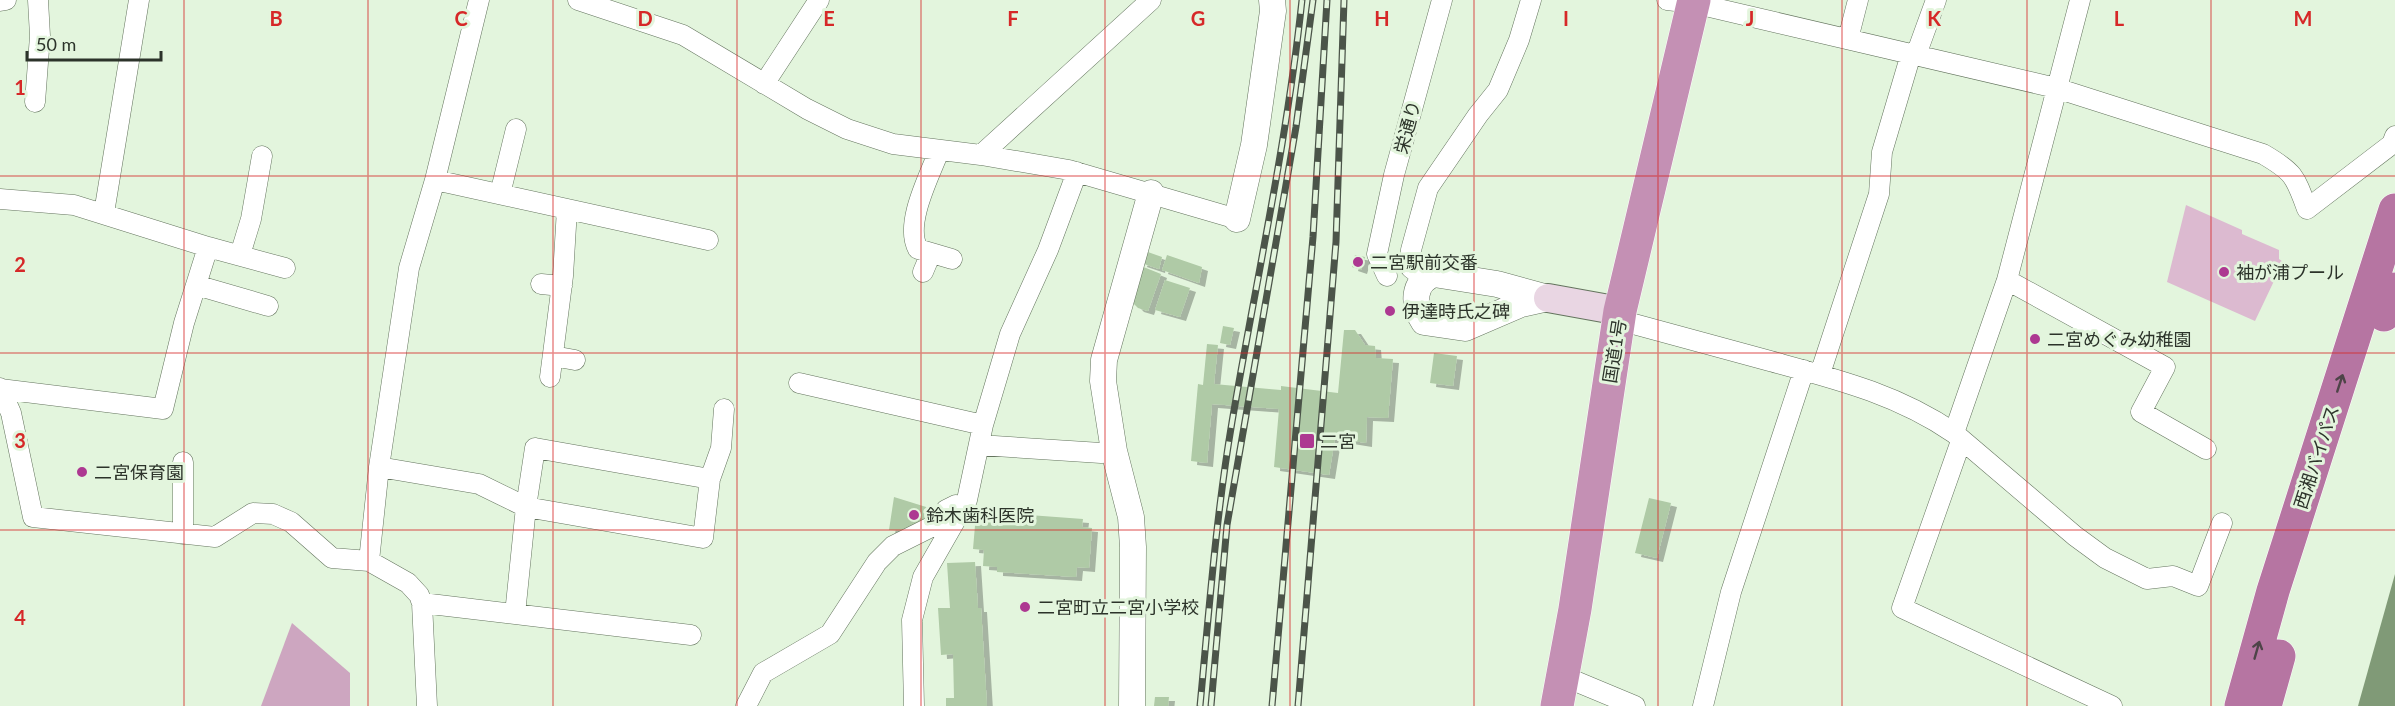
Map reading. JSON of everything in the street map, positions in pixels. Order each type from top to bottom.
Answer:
[{"type":"highway","name":"国道1号","points":[[1560,691],[1619,316],[1685,1]]},
{"type":"highway","name":"西湘バイパス","points":[[2241,706],[2273,591],[2395,210]]},
{"type":"highway","name":"西湘バイパス","points":[[2265,706],[2337,458],[2395,282]]},
{"type":"main road","points":[[1548,298],[1619,316]]},
{"type":"street","points":[[0,1],[6,0]]},
{"type":"street","points":[[35,102],[39,36],[38,0]]},
{"type":"street","points":[[104,213],[139,0]]},
{"type":"street","points":[[369,561],[379,467],[409,268],[435,180],[479,0]]},
{"type":"street","points":[[578,0],[682,35],[807,110],[847,129],[893,144],[981,155],[1077,172],[1237,219],[1254,145],[1273,11],[1272,0]]},
{"type":"street","points":[[765,84],[810,10],[819,0]]},
{"type":"street","points":[[981,155],[1150,0]]},
{"type":"street","name":"栄通り","points":[[1388,276],[1377,254],[1394,175],[1442,0]]},
{"type":"street","points":[[1424,278],[1411,268],[1411,250],[1428,188],[1498,90],[1519,40],[1531,0]]},
{"type":"street","points":[[1848,39],[1858,0]]},
{"type":"street","points":[[1703,706],[1731,592],[1879,194],[1882,152],[1913,55],[1936,0]]},
{"type":"street","points":[[2080,0],[2007,280],[1902,608],[2112,706]]},
{"type":"street","points":[[1685,1],[2056,88],[2263,154],[2287,168],[2296,180],[2307,209],[2392,144],[2395,136]]},
{"type":"street","points":[[500,194],[516,129]]},
{"type":"street","points":[[939,151],[917,209],[912,238],[918,249],[952,259]]},
{"type":"street","points":[[240,255],[251,219],[262,156]]},
{"type":"street","points":[[914,706],[912,620],[923,577],[967,500],[983,425],[1010,334],[1048,250],[1077,172]]},
{"type":"street","points":[[435,180],[708,240]]},
{"type":"street","points":[[1132,706],[1133,547],[1131,518],[1114,451],[1103,381],[1104,360],[1151,194]]},
{"type":"street","points":[[0,199],[74,205],[208,247],[285,268]]},
{"type":"street","points":[[550,377],[562,286],[567,209]]},
{"type":"street","points":[[0,388],[163,409],[184,323],[208,247]]},
{"type":"street","points":[[923,272],[931,253]]},
{"type":"street","points":[[1434,274],[1497,284],[1548,298],[1521,304],[1465,328],[1424,322],[1416,303],[1418,287],[1424,278],[1434,274]]},
{"type":"street","points":[[2007,280],[2165,367],[2141,412],[2206,449]]},
{"type":"street","points":[[541,284],[562,286]]},
{"type":"street","points":[[1484,321],[1504,300],[1503,288],[1497,284]]},
{"type":"street","points":[[196,285],[268,306]]},
{"type":"street","points":[[1619,316],[1884,395],[1929,416],[2075,536],[2105,558],[2146,579],[2173,576],[2198,586],[2222,523]]},
{"type":"street","points":[[553,356],[575,360]]},
{"type":"street","points":[[799,383],[983,425]]},
{"type":"street","points":[[0,388],[11,413],[33,517],[215,537],[253,513],[273,514],[291,522],[332,558],[369,561],[408,583],[419,595],[422,603],[427,706]]},
{"type":"street","points":[[379,467],[479,484],[526,507],[703,538],[710,479],[721,448],[724,409]]},
{"type":"street","points":[[979,445],[1101,453],[1114,451]]},
{"type":"street","points":[[515,614],[526,507],[535,448],[710,479]]},
{"type":"street","points":[[183,462],[183,534]]},
{"type":"street","points":[[746,706],[763,673],[830,634],[877,562],[893,546],[937,525],[946,510],[967,500]]},
{"type":"street","points":[[422,603],[691,635]]},
{"type":"street","points":[[1560,691],[1635,706]]},
{"type":"shaded area","name":"袖が浦プール","points":[[2186,205],[2242,230],[2242,234],[2279,250],[2279,259],[2283,262],[2255,321],[2167,282]]},
{"type":"shaded area","points":[[2395,574],[2395,706],[2358,706]]},
{"type":"shaded area","points":[[292,623],[350,673],[350,706],[261,706]]},
{"type":"building","points":[[1145,251],[1162,257],[1159,269],[1141,263]]},
{"type":"building","points":[[1167,255],[1202,267],[1199,283],[1162,270]]},
{"type":"building","name":"二宮駅前交番","points":[[1355,255],[1365,257],[1361,270],[1352,267]]},
{"type":"building","points":[[1141,266],[1161,274],[1148,311],[1138,308],[1130,300]]},
{"type":"building","points":[[1165,280],[1190,288],[1180,317],[1155,310]]},
{"type":"building","points":[[1223,326],[1234,328],[1230,345],[1220,343]]},
{"type":"building","points":[[1344,330],[1355,330],[1365,345],[1375,346],[1376,358],[1393,359],[1388,418],[1367,417],[1366,443],[1335,438],[1329,475],[1274,467],[1279,409],[1212,404],[1207,463],[1191,461],[1198,384],[1203,385],[1207,344],[1218,345],[1214,384],[1281,390],[1281,386],[1338,393]]},
{"type":"building","points":[[1434,353],[1457,356],[1453,386],[1430,383]]},
{"type":"building","name":"鈴木歯科医院","points":[[894,497],[939,511],[936,519],[905,531],[889,530]]},
{"type":"building","points":[[1649,498],[1671,503],[1657,558],[1635,553]]},
{"type":"building","points":[[1001,513],[1083,519],[1082,527],[1092,528],[1089,568],[1077,567],[1076,577],[997,572],[997,567],[983,566],[984,550],[973,549],[976,514],[1000,515]]},
{"type":"building","points":[[975,562],[978,608],[981,608],[987,706],[946,706],[946,698],[954,698],[953,654],[941,655],[938,608],[950,608],[947,563]]},
{"type":"building","points":[[1155,697],[1169,697],[1168,706],[1154,706]]},
{"type":"railway","points":[[1200,706],[1213,564],[1226,457],[1280,159],[1302,0]]},
{"type":"railway","points":[[1211,706],[1227,525],[1296,127],[1313,0]]},
{"type":"railway","points":[[1272,706],[1313,237],[1327,0]]},
{"type":"railway","points":[[1298,706],[1336,242],[1344,0]]},
{"type":"place","name":"二宮駅前交番","points":[[1358,262]]},
{"type":"place","name":"袖が浦プール","points":[[2224,272]]},
{"type":"place","name":"伊達時氏之碑","points":[[1390,311]]},
{"type":"place","name":"二宮めぐみ幼稚園","points":[[2035,339]]},
{"type":"place","name":"二宮","points":[[1307,441]]},
{"type":"place","name":"二宮保育園","points":[[82,472]]},
{"type":"place","name":"鈴木歯科医院","points":[[914,515]]},
{"type":"place","name":"二宮町立二宮小学校","points":[[1025,607]]}]
